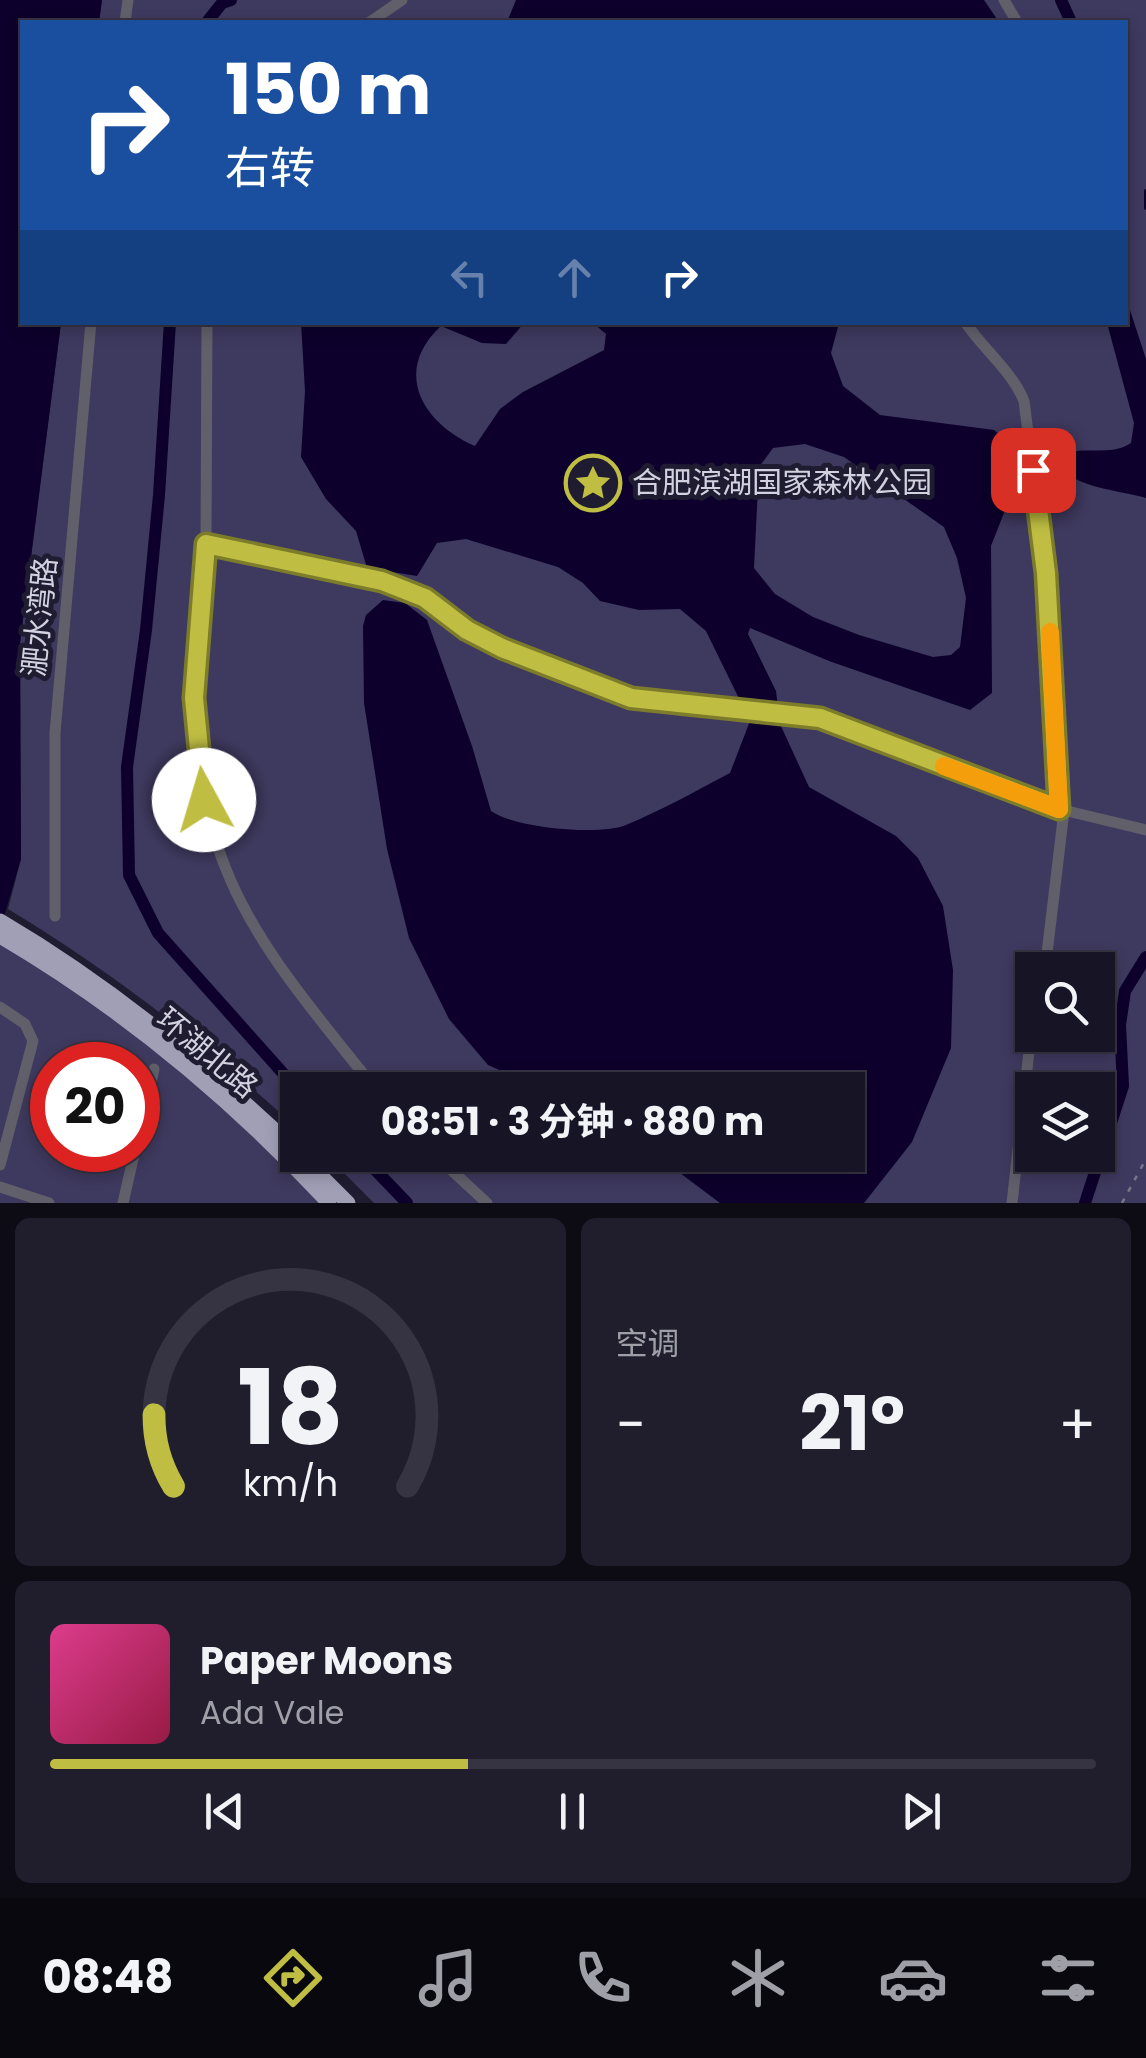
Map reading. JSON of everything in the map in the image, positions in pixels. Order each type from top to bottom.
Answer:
[{"type":"main road","points":[[0,920],[40,952]]},
{"type":"main road","points":[[0,936],[40,952]]},
{"type":"main road","name":"环湖北路","points":[[40,952],[154,1026],[237,1094],[280,1136]]},
{"type":"main road","name":"环湖北路","points":[[40,952],[228,1104],[329,1203]]},
{"type":"main road","name":"环湖北路","points":[[317,1172],[348,1203]]},
{"type":"street","points":[[373,20],[402,0]]},
{"type":"street","name":"淝水湾路","points":[[56,916],[54,734],[91,325]]},
{"type":"street","points":[[208,325],[206,544],[194,698],[204,800],[218,850],[242,905],[304,998],[362,1072]]},
{"type":"street","points":[[967,325],[1018,386],[1024,401],[1046,573],[1061,810],[1047,952]]},
{"type":"street","points":[[206,544],[382,581],[408,590],[467,630],[502,648],[631,698],[820,718],[1061,810],[1146,830]]},
{"type":"street","points":[[0,1008],[25,1024],[33,1041],[0,1165]]},
{"type":"street","points":[[1012,1203],[1029,1052]]},
{"type":"street","points":[[123,1203],[130,1172]]},
{"type":"street","points":[[453,1172],[487,1203]]},
{"type":"street","points":[[0,1186],[49,1203]]},
{"type":"path","points":[[1122,1203],[1146,1159]]},
{"type":"shaded area","points":[[0,0],[102,0],[99,20],[20,20],[20,325],[61,325],[20,643],[21,859],[0,930]]},
{"type":"shaded area","name":"合肥滨湖国家森林公园","points":[[102,0],[1146,0],[1146,1203],[374,1203],[343,1172],[865,1172],[865,1072],[280,1072],[280,1113],[158,1011],[8,909],[21,859],[20,643],[61,325],[1128,325],[1128,20],[99,20]]},
{"type":"shaded area","points":[[516,0],[984,0],[998,20],[508,20]]},
{"type":"shaded area","points":[[1128,304],[1146,359],[1146,498],[1075,479],[1058,465],[1060,455],[1069,452],[1114,449],[1131,443],[1134,423],[1108,325],[1128,325]]},
{"type":"shaded area","points":[[301,325],[522,325],[506,344],[482,343],[441,326],[418,360],[416,378],[428,410],[440,424],[475,446],[500,409],[523,392],[604,350],[606,334],[595,325],[838,325],[831,353],[843,386],[880,415],[994,430],[1018,450],[1016,482],[991,546],[992,693],[970,710],[829,661],[750,628],[748,634],[776,691],[780,724],[809,787],[896,836],[918,858],[943,906],[953,970],[951,1048],[912,1142],[864,1203],[720,1203],[679,1172],[865,1172],[865,1072],[504,1072],[488,1065],[449,1019],[409,938],[387,849],[364,703],[366,615],[383,600],[405,603],[427,620],[491,811],[518,822],[598,830],[626,825],[730,773],[750,721],[706,631],[680,609],[639,610],[600,601],[583,583],[558,567],[466,539],[437,543],[417,576],[367,568],[356,531],[326,499],[301,457],[305,391]],"holes":[[[805,444],[844,457],[944,527],[957,558],[966,598],[960,647],[951,655],[933,657],[813,617],[775,594],[754,568],[759,467],[773,448]]]},
{"type":"shaded area","points":[[0,936],[152,1042],[30,1042],[30,1172],[160,1172],[160,1050],[280,1159],[280,1172],[295,1172],[329,1203],[0,1203]]},
{"type":"waterway","points":[[209,20],[222,3],[231,0]]},
{"type":"waterway","points":[[1061,0],[1070,20]]},
{"type":"waterway","points":[[1146,191],[1146,208]]},
{"type":"waterway","points":[[170,325],[146,630],[127,767],[129,875],[158,933],[282,1072]]},
{"type":"waterway","points":[[1085,1203],[1123,1086],[1120,1025],[1125,991],[1146,957]]},
{"type":"waterway","points":[[377,1172],[407,1203]]},
{"type":"slow traffic","points":[[944,766],[1059,809],[1050,632]]},
{"type":"place","name":"合肥滨湖国家森林公园","points":[[593,483]]},
{"type":"route","points":[[204,800],[194,698],[206,544],[382,581],[408,590],[467,630],[502,648],[631,698],[820,718],[1059,809],[1046,573],[1033,470]]}]
